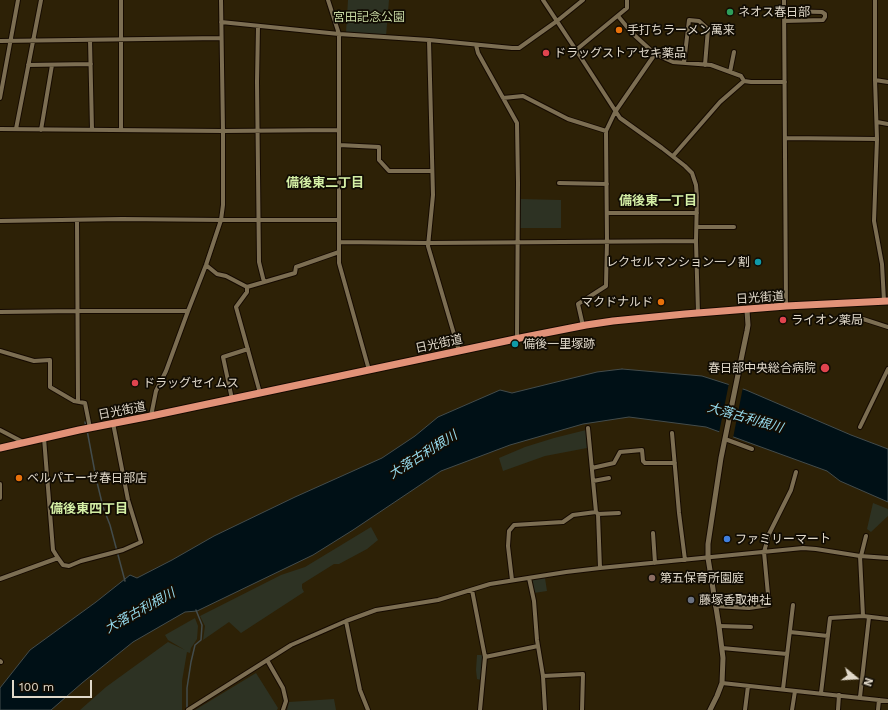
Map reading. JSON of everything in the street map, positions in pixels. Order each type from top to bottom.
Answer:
[{"type":"highway","name":"日光街道","points":[[0,448],[79,430],[583,326],[656,316],[786,306],[886,301]]},
{"type":"street","points":[[0,98],[18,0]]},
{"type":"street","points":[[16,130],[41,0]]},
{"type":"street","points":[[121,0],[122,130]]},
{"type":"street","points":[[151,416],[156,390],[166,371],[206,265],[221,220],[223,205],[223,131],[221,0]]},
{"type":"street","points":[[328,0],[339,34],[339,263],[369,370]]},
{"type":"street","points":[[543,0],[620,118],[673,156],[692,173],[696,185],[698,313]]},
{"type":"street","points":[[221,22],[339,34],[519,48],[583,0]]},
{"type":"street","points":[[576,50],[627,8],[627,0]]},
{"type":"street","points":[[784,0],[786,306]]},
{"type":"street","points":[[875,0],[877,139],[874,221],[882,264],[886,301]]},
{"type":"street","points":[[784,12],[822,12],[825,14],[823,20],[784,21]]},
{"type":"street","points":[[618,16],[632,33],[655,54],[672,62],[711,65],[741,76],[744,81]]},
{"type":"street","points":[[684,63],[689,20],[699,20],[708,29],[705,65]]},
{"type":"street","points":[[258,26],[259,262],[264,282]]},
{"type":"street","points":[[0,41],[221,38]]},
{"type":"street","points":[[90,40],[92,130]]},
{"type":"street","points":[[429,40],[432,171],[434,195],[428,242],[459,351]]},
{"type":"street","points":[[476,45],[478,53],[517,122],[517,339]]},
{"type":"street","points":[[730,72],[734,52]]},
{"type":"street","points":[[583,326],[578,304],[606,286],[606,132],[615,112],[655,54]]},
{"type":"street","points":[[28,65],[90,64]]},
{"type":"street","points":[[40,130],[52,65]]},
{"type":"street","points":[[875,80],[888,82]]},
{"type":"street","points":[[673,156],[720,102],[744,81],[785,82]]},
{"type":"street","points":[[503,98],[523,96],[568,119],[606,132]]},
{"type":"street","points":[[877,122],[888,124]]},
{"type":"street","points":[[0,129],[223,131],[339,130]]},
{"type":"street","points":[[785,138],[877,139]]},
{"type":"street","points":[[339,145],[379,147],[379,160],[389,171],[432,171]]},
{"type":"street","points":[[559,183],[606,184]]},
{"type":"street","points":[[607,213],[697,213]]},
{"type":"street","points":[[0,221],[122,219],[339,220]]},
{"type":"street","points":[[77,220],[78,402]]},
{"type":"street","points":[[697,227],[734,227]]},
{"type":"street","points":[[339,242],[696,241]]},
{"type":"street","points":[[206,265],[217,274],[226,276],[247,287],[295,273],[296,267],[339,252]]},
{"type":"street","points":[[247,287],[247,292],[236,307],[260,393]]},
{"type":"street","points":[[0,312],[188,310]]},
{"type":"street","points":[[710,710],[722,683],[723,658],[708,558],[708,544],[719,470],[748,325],[747,310]]},
{"type":"street","points":[[834,320],[842,318],[863,319],[888,327]]},
{"type":"street","points":[[232,399],[224,357],[248,349]]},
{"type":"street","points":[[0,350],[34,361],[50,360],[50,387],[74,401],[86,403],[90,428]]},
{"type":"street","points":[[860,428],[888,369]]},
{"type":"street","points":[[44,438],[53,550],[63,565],[69,566],[142,542],[128,500],[113,424]]},
{"type":"street","points":[[588,428],[597,513],[600,568]]},
{"type":"street","points":[[0,430],[23,442]]},
{"type":"street","points":[[672,433],[684,560]]},
{"type":"street","points":[[725,439],[752,449]]},
{"type":"street","points":[[592,468],[614,463],[620,452],[642,450],[643,461],[645,464],[674,463]]},
{"type":"street","points":[[715,606],[749,608],[769,605],[764,552],[769,534],[791,490],[796,472]]},
{"type":"street","points":[[593,481],[609,478]]},
{"type":"street","points":[[0,484],[0,498]]},
{"type":"street","points":[[512,580],[508,546],[509,531],[514,526],[563,522],[573,515],[619,513]]},
{"type":"street","points":[[653,533],[656,563]]},
{"type":"street","points":[[863,616],[860,556],[866,536]]},
{"type":"street","points":[[188,710],[291,644],[346,621],[376,610],[438,600],[490,584],[600,568],[803,548],[860,556],[888,558]]},
{"type":"street","points":[[0,580],[58,558]]},
{"type":"street","points":[[529,578],[534,601],[538,646],[543,676],[545,710]]},
{"type":"street","points":[[472,590],[485,657],[480,710]]},
{"type":"street","points":[[783,689],[793,605]]},
{"type":"street","points":[[821,693],[830,618],[863,616],[888,619]]},
{"type":"street","points":[[860,698],[869,617]]},
{"type":"street","points":[[346,621],[360,690],[368,710]]},
{"type":"street","points":[[719,626],[751,627]]},
{"type":"street","points":[[790,632],[828,636]]},
{"type":"street","points":[[485,657],[538,646]]},
{"type":"street","points":[[722,648],[787,654]]},
{"type":"street","points":[[266,660],[283,688],[286,701],[283,710]]},
{"type":"street","points":[[543,676],[583,674],[582,710]]},
{"type":"street","points":[[722,683],[888,701]]},
{"type":"street","points":[[745,710],[748,686]]},
{"type":"street","points":[[792,710],[794,691]]},
{"type":"street","points":[[838,710],[839,695]]},
{"type":"street","points":[[878,710],[879,700]]},
{"type":"green space","name":"宮田記念公園","points":[[348,0],[389,0],[386,36],[346,33]]},
{"type":"green space","points":[[520,199],[561,200],[561,228],[520,228]]},
{"type":"green space","points":[[586,430],[587,448],[545,456],[503,471],[499,458],[525,447]]},
{"type":"green space","points":[[873,503],[888,509],[888,516],[871,532],[867,529]]},
{"type":"green space","points":[[371,527],[378,540],[367,549],[339,564],[334,564],[302,584],[304,592],[241,633],[229,622],[203,640],[205,626],[200,616],[281,575],[305,567]]},
{"type":"green space","points":[[545,578],[547,591],[534,593],[533,579]]},
{"type":"green space","points":[[195,618],[198,626],[197,639],[191,648],[190,653],[187,652],[182,681],[182,710],[80,710],[106,687],[168,642],[185,650],[168,640],[165,635]]},
{"type":"green space","points":[[477,655],[482,655],[481,680],[477,679]]},
{"type":"green space","points":[[256,673],[278,708],[277,710],[195,710]]},
{"type":"green space","points":[[334,699],[336,710],[287,710],[289,702]]},
{"type":"water","name":"大落古利根川","points":[[622,369],[702,376],[746,390],[851,435],[888,449],[888,502],[840,481],[827,471],[706,427],[629,417],[583,424],[510,445],[441,471],[313,555],[197,611],[185,612],[133,642],[51,710],[0,710],[0,688],[30,650],[130,575],[137,578],[214,536],[295,497],[382,458],[415,436],[438,417],[500,390],[512,393],[597,372]]},
{"type":"pier","points":[[729,383],[743,387],[733,438],[719,433]]},
{"type":"waterway","points":[[85,422],[86,427]]},
{"type":"waterway","points":[[87,430],[103,507],[110,525],[125,581]]},
{"type":"waterway","points":[[187,710],[187,688],[191,662],[195,645],[201,640],[202,625],[196,610]]},
{"type":"place","name":"ネオス春日部","points":[[730,12]]},
{"type":"place","name":"手打ちラーメン萬来","points":[[619,30]]},
{"type":"place","name":"ドラッグストアセキ薬品","points":[[546,53]]},
{"type":"place","name":"レクセルマンション一ノ割","points":[[758,262]]},
{"type":"place","name":"マクドナルド","points":[[661,302]]},
{"type":"place","name":"ライオン薬局","points":[[783,320]]},
{"type":"place","name":"備後一里塚跡","points":[[515,344]]},
{"type":"place","name":"春日部中央総合病院","points":[[825,368]]},
{"type":"place","name":"ドラッグセイムス","points":[[135,383]]},
{"type":"place","name":"ベルパエーゼ春日部店","points":[[19,478]]},
{"type":"place","name":"ファミリーマート","points":[[727,539]]},
{"type":"place","name":"第五保育所園庭","points":[[652,578]]},
{"type":"place","name":"藤塚香取神社","points":[[691,600]]},
{"type":"district","name":"備後東二丁目","points":[[325,183]]},
{"type":"district","name":"備後東一丁目","points":[[658,201]]},
{"type":"district","name":"備後東四丁目","points":[[89,509]]}]
